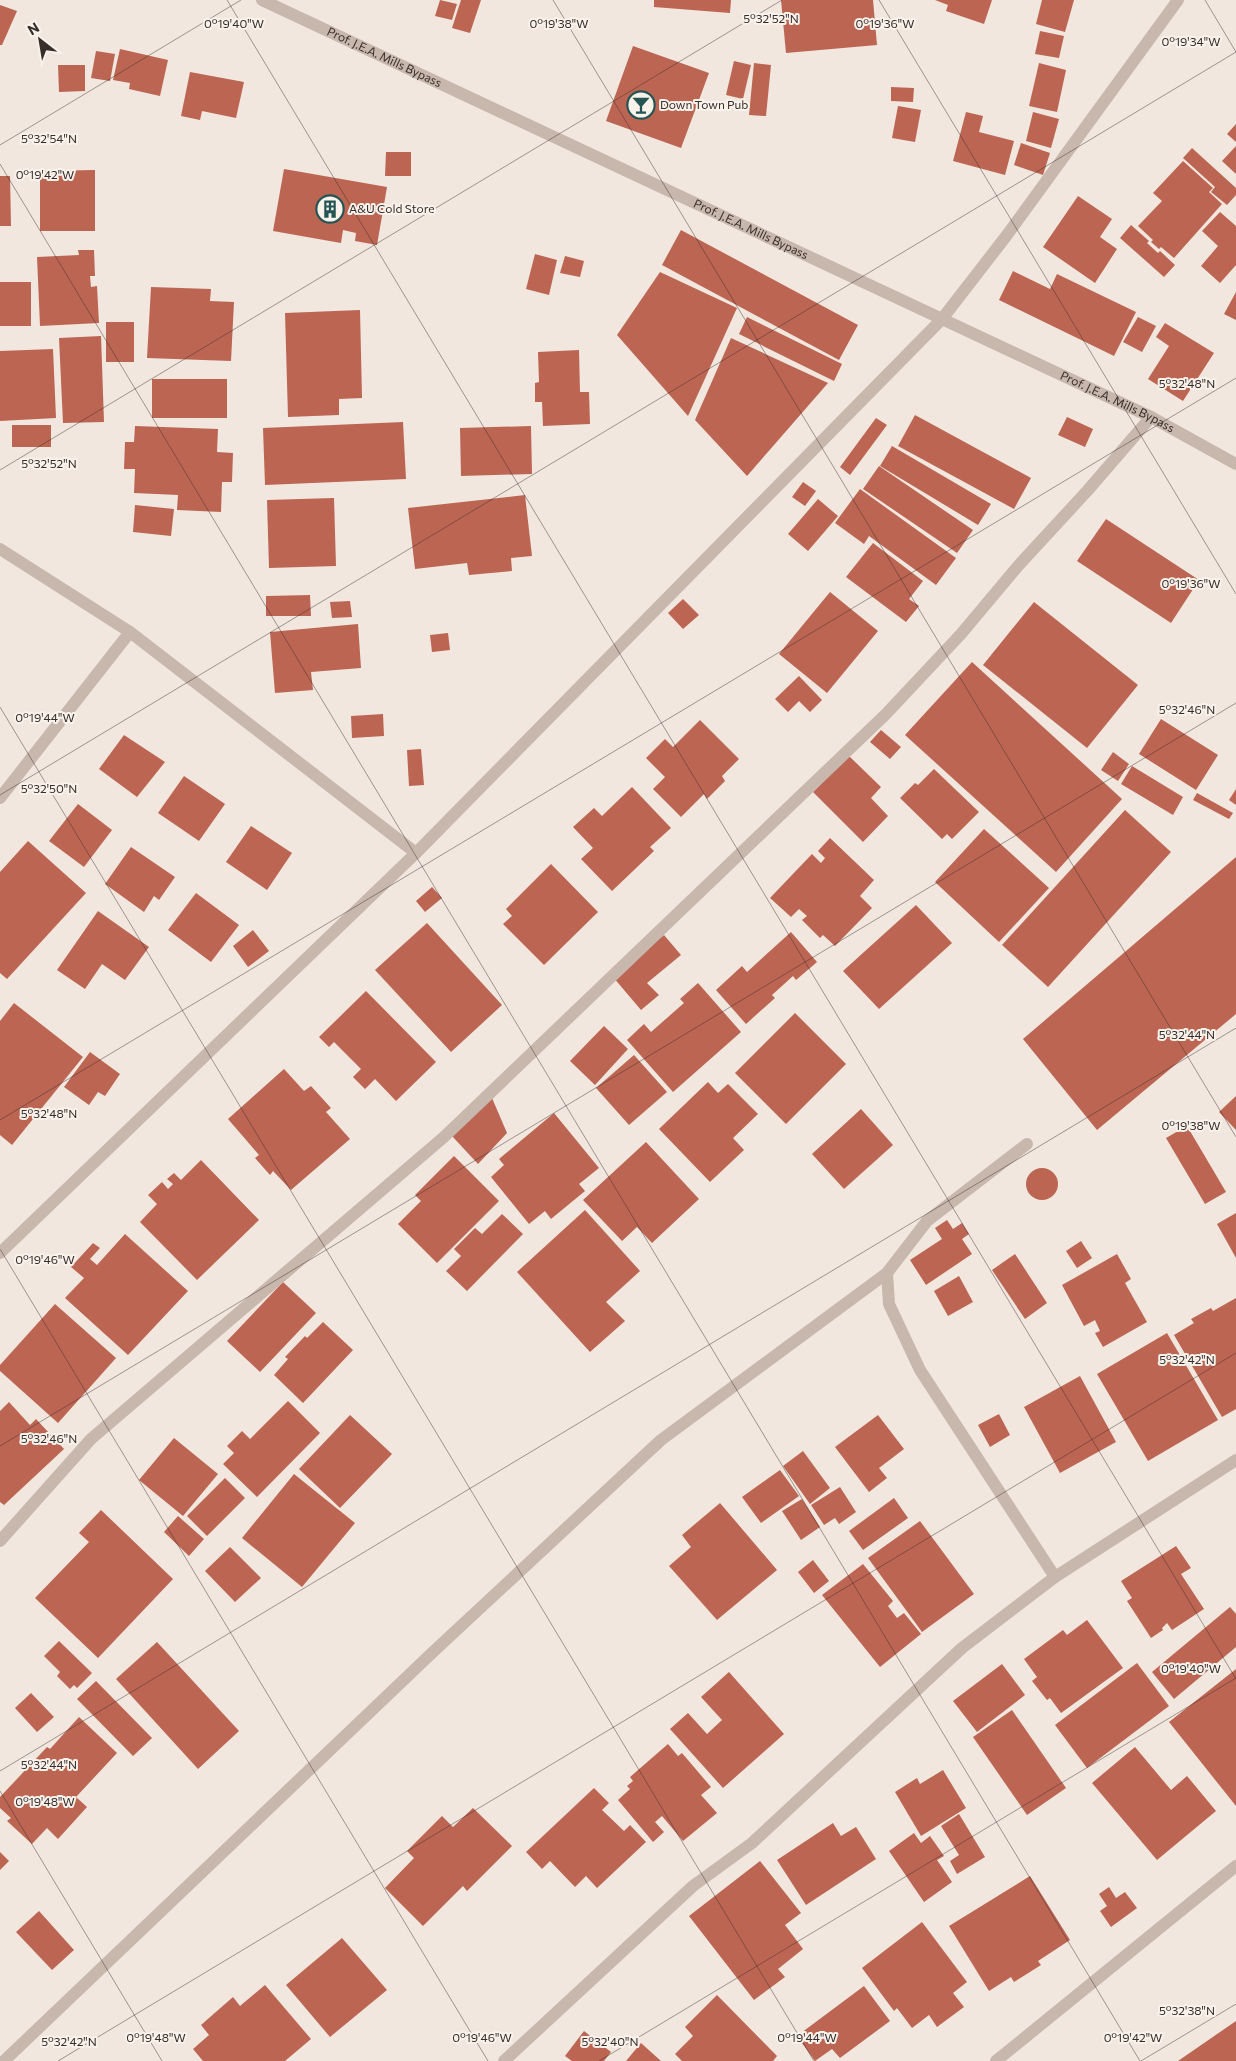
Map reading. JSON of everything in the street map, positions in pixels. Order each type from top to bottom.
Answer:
[{"type":"street","name":"Prof. J.E.A. Mills Bypass","points":[[262,0],[1151,417],[1236,464]]},
{"type":"street","points":[[0,1253],[416,853],[942,319],[1007,236],[1178,0]]},
{"type":"street","points":[[0,1541],[91,1439],[444,1137],[886,714],[961,634],[1018,566],[1088,490],[1151,417]]},
{"type":"street","points":[[0,549],[130,632],[416,853]]},
{"type":"street","points":[[0,798],[130,632]]},
{"type":"street","points":[[4,2061],[434,1651],[661,1440],[888,1273],[927,1220],[1028,1144]]},
{"type":"street","points":[[888,1273],[889,1304],[920,1370],[1055,1577]]},
{"type":"street","points":[[504,2061],[693,1886],[752,1843],[962,1648],[1055,1577],[1236,1460]]},
{"type":"street","points":[[996,2061],[1236,1866]]},
{"type":"building","points":[[440,0],[457,4],[452,20],[435,16]]},
{"type":"building","points":[[461,0],[481,0],[470,33],[452,28]]},
{"type":"building","points":[[654,0],[731,0],[730,13],[654,7]]},
{"type":"building","points":[[781,0],[873,0],[877,45],[786,53]]},
{"type":"building","points":[[935,0],[992,0],[984,24],[946,11],[948,5]]},
{"type":"building","points":[[1042,0],[1074,0],[1065,32],[1036,24]]},
{"type":"building","points":[[0,5],[17,11],[2,45],[0,45]]},
{"type":"building","points":[[1040,31],[1064,36],[1059,58],[1035,54]]},
{"type":"building","points":[[633,46],[709,73],[681,148],[606,121]]},
{"type":"building","points":[[120,49],[168,60],[160,96],[129,89],[130,83],[113,80]]},
{"type":"building","points":[[96,51],[115,54],[110,81],[91,78]]},
{"type":"building","points":[[734,61],[751,65],[743,99],[726,95]]},
{"type":"building","points":[[754,63],[771,65],[766,116],[749,115]]},
{"type":"building","points":[[1039,63],[1066,70],[1057,112],[1029,106]]},
{"type":"building","points":[[58,65],[85,65],[85,91],[59,92]]},
{"type":"building","points":[[190,72],[244,82],[236,118],[202,111],[200,120],[181,116]]},
{"type":"building","points":[[891,87],[914,88],[913,102],[891,101]]},
{"type":"building","points":[[898,106],[921,110],[915,142],[892,138]]},
{"type":"building","points":[[966,112],[983,116],[979,132],[1014,141],[1005,175],[953,161]]},
{"type":"building","points":[[1033,112],[1059,119],[1051,148],[1026,141]]},
{"type":"building","points":[[1236,124],[1236,142],[1227,134]]},
{"type":"building","points":[[1021,143],[1050,153],[1043,175],[1014,165]]},
{"type":"building","points":[[1236,146],[1236,174],[1222,161]]},
{"type":"building","points":[[1192,148],[1236,188],[1236,195],[1227,205],[1211,192],[1215,187],[1183,158]]},
{"type":"building","points":[[386,152],[411,152],[411,176],[385,176]]},
{"type":"building","points":[[1183,161],[1213,188],[1209,192],[1222,204],[1174,258],[1161,247],[1159,249],[1151,242],[1153,240],[1138,226],[1162,201],[1153,193]]},
{"type":"building","name":"A&U Cold Store","points":[[284,169],[387,187],[377,245],[355,241],[356,233],[343,230],[341,243],[273,231]]},
{"type":"building","points":[[95,170],[95,231],[40,231],[40,171]]},
{"type":"building","points":[[0,176],[10,176],[11,226],[0,226]]},
{"type":"building","points":[[1078,196],[1112,219],[1100,237],[1117,249],[1095,283],[1043,247]]},
{"type":"building","points":[[1220,212],[1236,226],[1236,265],[1220,283],[1201,266],[1218,246],[1202,231]]},
{"type":"building","points":[[1131,225],[1149,241],[1147,243],[1158,253],[1160,251],[1175,265],[1164,277],[1120,238]]},
{"type":"building","points":[[681,230],[858,325],[839,360],[662,265]]},
{"type":"building","points":[[78,250],[94,250],[95,276],[90,276],[91,287],[97,286],[99,323],[40,326],[37,257],[79,255]]},
{"type":"building","points":[[535,254],[557,260],[549,295],[526,289]]},
{"type":"building","points":[[565,256],[584,261],[580,277],[560,273]]},
{"type":"building","points":[[1013,271],[1050,289],[1057,274],[1136,312],[1114,356],[999,300]]},
{"type":"building","points":[[660,272],[737,308],[688,416],[617,335]]},
{"type":"building","points":[[0,282],[31,282],[31,326],[0,326]]},
{"type":"building","points":[[151,287],[211,289],[210,301],[234,302],[231,361],[147,358]]},
{"type":"building","points":[[1236,292],[1236,320],[1224,314]]},
{"type":"building","points":[[360,310],[362,398],[339,399],[339,415],[288,417],[285,313]]},
{"type":"building","points":[[747,317],[842,364],[834,381],[739,334]]},
{"type":"building","points":[[1138,317],[1156,326],[1142,352],[1123,342]]},
{"type":"building","points":[[106,322],[134,322],[134,362],[106,362]]},
{"type":"building","points":[[1165,323],[1214,353],[1183,401],[1148,379],[1169,346],[1156,337]]},
{"type":"building","points":[[101,336],[104,422],[63,423],[59,338]]},
{"type":"building","points":[[731,338],[828,383],[747,476],[695,420]]},
{"type":"building","points":[[53,349],[56,418],[0,421],[0,351]]},
{"type":"building","points":[[579,350],[580,392],[589,392],[590,424],[543,426],[542,402],[535,402],[535,383],[539,382],[538,352]]},
{"type":"building","points":[[152,379],[227,379],[227,418],[152,418]]},
{"type":"building","points":[[915,415],[1031,478],[1014,509],[898,446]]},
{"type":"building","points":[[1067,417],[1093,429],[1085,447],[1058,435]]},
{"type":"building","points":[[876,418],[887,425],[850,475],[840,467]]},
{"type":"building","points":[[403,422],[406,479],[265,485],[263,428]]},
{"type":"building","points":[[12,425],[51,425],[51,447],[12,447]]},
{"type":"building","points":[[135,426],[218,429],[217,452],[233,453],[232,482],[222,482],[221,512],[177,510],[178,495],[134,493],[135,469],[124,469],[125,442],[134,442]]},
{"type":"building","points":[[531,426],[532,474],[461,476],[460,428]]},
{"type":"building","points":[[892,446],[991,504],[978,525],[880,466]]},
{"type":"building","points":[[879,466],[973,530],[957,553],[863,489]]},
{"type":"building","points":[[803,482],[816,491],[805,506],[792,497]]},
{"type":"building","points":[[860,489],[956,558],[936,585],[869,536],[864,544],[835,523]]},
{"type":"building","points":[[525,495],[532,556],[511,558],[512,571],[469,575],[467,563],[415,569],[408,508]]},
{"type":"building","points":[[334,498],[336,566],[269,568],[267,500]]},
{"type":"building","points":[[818,499],[838,516],[808,551],[788,534]]},
{"type":"building","points":[[135,505],[174,509],[171,536],[133,532]]},
{"type":"building","points":[[1106,519],[1199,580],[1171,623],[1077,561]]},
{"type":"building","points":[[873,543],[923,581],[909,599],[919,606],[906,622],[846,577]]},
{"type":"building","points":[[830,592],[878,631],[827,693],[779,654]]},
{"type":"building","points":[[310,595],[311,616],[266,616],[266,596]]},
{"type":"building","points":[[683,599],[699,615],[683,629],[668,613]]},
{"type":"building","points":[[350,601],[352,617],[332,618],[330,602]]},
{"type":"building","points":[[1034,602],[1138,685],[1087,748],[983,665]]},
{"type":"building","points":[[358,624],[361,668],[311,672],[313,690],[275,693],[270,632]]},
{"type":"building","points":[[448,633],[450,650],[432,652],[430,635]]},
{"type":"building","points":[[972,662],[1122,799],[1056,872],[905,735]]},
{"type":"building","points":[[799,676],[822,700],[810,712],[799,701],[788,712],[775,699]]},
{"type":"building","points":[[383,714],[384,736],[352,738],[351,716]]},
{"type":"building","points":[[1161,719],[1218,755],[1196,790],[1139,754]]},
{"type":"building","points":[[700,720],[739,759],[722,776],[725,781],[707,799],[704,794],[681,817],[653,789],[665,777],[646,758],[665,739],[673,747]]},
{"type":"building","points":[[881,730],[901,747],[890,759],[870,742]]},
{"type":"building","points":[[124,735],[165,762],[137,797],[99,769]]},
{"type":"building","points":[[421,749],[424,785],[409,786],[407,750]]},
{"type":"building","points":[[1113,752],[1129,764],[1118,781],[1101,770]]},
{"type":"building","points":[[849,756],[881,787],[871,798],[888,816],[863,842],[813,792]]},
{"type":"building","points":[[1132,766],[1183,797],[1173,815],[1121,784]]},
{"type":"building","points":[[934,769],[979,812],[952,839],[947,834],[942,839],[900,798],[915,783],[918,785]]},
{"type":"building","points":[[184,776],[225,804],[199,841],[158,813]]},
{"type":"building","points":[[632,787],[671,828],[650,847],[654,851],[612,891],[581,859],[593,848],[573,827],[594,808],[602,816]]},
{"type":"building","points":[[1236,789],[1236,805],[1229,800]]},
{"type":"building","points":[[1197,793],[1233,813],[1229,819],[1193,800]]},
{"type":"building","points":[[78,804],[112,830],[84,867],[49,841]]},
{"type":"building","points":[[1125,810],[1171,852],[1048,987],[1002,945]]},
{"type":"building","points":[[251,826],[292,853],[267,890],[226,862]]},
{"type":"building","points":[[984,829],[1049,888],[999,942],[935,882]]},
{"type":"building","points":[[830,838],[874,880],[860,896],[872,908],[835,946],[823,935],[820,938],[802,920],[807,916],[799,909],[791,917],[770,898],[812,854],[821,863],[825,858],[818,851]]},
{"type":"building","points":[[28,841],[86,893],[7,979],[0,973],[0,872]]},
{"type":"building","points":[[131,847],[175,877],[159,900],[154,896],[144,912],[105,884]]},
{"type":"building","points":[[1236,857],[1236,1014],[1097,1130],[1023,1039]]},
{"type":"building","points":[[551,864],[598,912],[544,965],[503,924],[512,916],[506,909]]},
{"type":"building","points":[[432,887],[442,898],[425,912],[416,901]]},
{"type":"building","points":[[196,893],[239,925],[211,962],[168,930]]},
{"type":"building","points":[[916,905],[952,943],[879,1009],[843,971]]},
{"type":"building","points":[[98,911],[149,947],[125,980],[102,964],[85,989],[57,970]]},
{"type":"building","points":[[427,923],[502,1005],[451,1052],[375,970]]},
{"type":"building","points":[[253,930],[269,951],[248,967],[233,946]]},
{"type":"building","points":[[791,932],[817,962],[796,980],[793,976],[772,995],[775,998],[746,1024],[716,990],[742,966],[747,972]]},
{"type":"building","points":[[664,935],[681,955],[647,983],[659,995],[641,1010],[613,977]]},
{"type":"building","points":[[698,983],[741,1032],[673,1092],[627,1040],[644,1024],[651,1032],[684,1003],[680,999]]},
{"type":"building","points":[[366,991],[436,1062],[396,1101],[375,1079],[365,1089],[353,1077],[361,1069],[334,1042],[329,1047],[319,1037]]},
{"type":"building","points":[[14,1003],[83,1057],[12,1145],[0,1135],[0,1021]]},
{"type":"building","points":[[795,1013],[846,1064],[786,1124],[735,1073]]},
{"type":"building","points":[[604,1026],[628,1049],[595,1085],[570,1061]]},
{"type":"building","points":[[90,1052],[120,1074],[105,1096],[98,1092],[89,1105],[64,1087]]},
{"type":"building","points":[[634,1055],[667,1092],[629,1125],[596,1088]]},
{"type":"building","points":[[284,1069],[304,1091],[311,1086],[331,1108],[326,1112],[350,1139],[291,1190],[273,1171],[270,1175],[255,1158],[259,1155],[228,1119]]},
{"type":"building","points":[[708,1082],[718,1093],[728,1084],[758,1114],[733,1138],[744,1150],[710,1182],[659,1129]]},
{"type":"building","points":[[1236,1096],[1236,1130],[1219,1112]]},
{"type":"building","points":[[492,1098],[507,1133],[478,1164],[452,1136]]},
{"type":"building","points":[[861,1109],[893,1145],[844,1189],[812,1154]]},
{"type":"building","points":[[554,1113],[599,1168],[579,1184],[585,1191],[551,1219],[545,1211],[529,1224],[491,1177],[504,1165],[499,1159]]},
{"type":"building","points":[[1187,1126],[1226,1192],[1205,1204],[1166,1138]]},
{"type":"building","points":[[646,1142],[699,1199],[652,1243],[637,1227],[622,1241],[583,1200]]},
{"type":"building","points":[[454,1156],[499,1201],[437,1263],[398,1224],[421,1201],[415,1195]]},
{"type":"building","points":[[201,1160],[259,1220],[197,1280],[140,1222],[157,1204],[148,1195],[162,1182],[168,1189],[173,1184],[167,1179],[174,1173],[181,1180]]},
{"type":"building","points":[[1042,1168],[1048,1169],[1053,1173],[1057,1178],[1057,1190],[1053,1195],[1048,1199],[1042,1200],[1036,1199],[1031,1195],[1027,1190],[1026,1184],[1027,1178],[1031,1173],[1036,1169]]},
{"type":"building","points":[[585,1210],[640,1271],[606,1302],[625,1321],[590,1352],[517,1272]]},
{"type":"building","points":[[1236,1213],[1236,1258],[1217,1224]]},
{"type":"building","points":[[502,1214],[523,1234],[467,1291],[446,1271],[461,1256],[454,1249],[475,1228],[482,1234]]},
{"type":"building","points":[[947,1220],[953,1229],[962,1223],[969,1234],[962,1239],[972,1254],[926,1285],[910,1260],[942,1239],[935,1228]]},
{"type":"building","points":[[125,1234],[188,1291],[128,1355],[65,1298],[84,1278],[71,1267],[93,1243],[100,1248],[90,1259],[97,1265]]},
{"type":"building","points":[[1081,1241],[1092,1258],[1077,1268],[1066,1251]]},
{"type":"building","points":[[1015,1254],[1047,1303],[1025,1319],[992,1270]]},
{"type":"building","points":[[1117,1254],[1131,1279],[1125,1283],[1147,1322],[1103,1347],[1095,1333],[1100,1331],[1095,1320],[1084,1326],[1062,1285]]},
{"type":"building","points":[[959,1276],[973,1302],[948,1316],[934,1291]]},
{"type":"building","points":[[283,1282],[316,1313],[260,1372],[227,1341]]},
{"type":"building","points":[[1236,1298],[1236,1409],[1222,1417],[1174,1335],[1194,1323],[1191,1319],[1211,1308],[1213,1311]]},
{"type":"building","points":[[55,1304],[116,1358],[58,1423],[0,1371],[0,1365]]},
{"type":"building","points":[[323,1322],[353,1350],[303,1403],[274,1375],[288,1359],[285,1357],[305,1336],[307,1338]]},
{"type":"building","points":[[1167,1333],[1218,1420],[1148,1461],[1097,1374]]},
{"type":"building","points":[[1080,1376],[1116,1442],[1060,1473],[1024,1407]]},
{"type":"building","points":[[288,1401],[320,1433],[257,1497],[223,1464],[234,1453],[227,1446],[242,1431],[250,1439]]},
{"type":"building","points":[[9,1402],[30,1425],[36,1419],[64,1449],[4,1505],[0,1502],[0,1411]]},
{"type":"building","points":[[999,1414],[1010,1435],[990,1447],[978,1425]]},
{"type":"building","points":[[350,1415],[392,1454],[340,1508],[299,1469]]},
{"type":"building","points":[[878,1415],[904,1449],[879,1468],[887,1478],[869,1492],[835,1447]]},
{"type":"building","points":[[174,1438],[218,1474],[183,1516],[139,1480]]},
{"type":"building","points":[[803,1451],[830,1488],[810,1504],[783,1466]]},
{"type":"building","points":[[780,1470],[799,1496],[761,1523],[742,1497]]},
{"type":"building","points":[[294,1474],[355,1523],[302,1587],[242,1538]]},
{"type":"building","points":[[225,1478],[245,1498],[207,1536],[187,1516]]},
{"type":"building","points":[[840,1487],[856,1512],[839,1524],[835,1518],[824,1525],[811,1505]]},
{"type":"building","points":[[894,1498],[908,1518],[863,1550],[849,1531]]},
{"type":"building","points":[[802,1499],[820,1527],[801,1540],[782,1511]]},
{"type":"building","points":[[720,1503],[777,1570],[717,1620],[669,1566],[691,1547],[682,1535]]},
{"type":"building","points":[[101,1510],[173,1579],[98,1658],[35,1598],[89,1542],[79,1533]]},
{"type":"building","points":[[178,1516],[204,1539],[189,1556],[164,1532]]},
{"type":"building","points":[[920,1521],[974,1594],[922,1632],[868,1558]]},
{"type":"building","points":[[1176,1546],[1191,1568],[1181,1574],[1204,1609],[1172,1630],[1167,1623],[1162,1628],[1163,1630],[1151,1638],[1127,1601],[1132,1598],[1121,1581]]},
{"type":"building","points":[[230,1547],[261,1578],[235,1602],[205,1571]]},
{"type":"building","points":[[813,1560],[829,1581],[814,1593],[798,1572]]},
{"type":"building","points":[[863,1564],[893,1601],[888,1606],[897,1618],[904,1613],[921,1634],[880,1667],[822,1595]]},
{"type":"building","points":[[1230,1607],[1236,1614],[1236,1647],[1174,1699],[1152,1672]]},
{"type":"building","points":[[1087,1620],[1123,1668],[1061,1713],[1050,1698],[1047,1700],[1032,1681],[1037,1677],[1024,1659],[1063,1630],[1067,1635]]},
{"type":"building","points":[[59,1641],[92,1673],[77,1688],[74,1685],[70,1689],[57,1676],[60,1672],[44,1656]]},
{"type":"building","points":[[157,1642],[239,1731],[198,1769],[116,1679]]},
{"type":"building","points":[[1137,1663],[1169,1706],[1087,1768],[1055,1725]]},
{"type":"building","points":[[1002,1664],[1025,1695],[977,1732],[953,1701]]},
{"type":"building","points":[[1236,1669],[1236,1806],[1169,1722]]},
{"type":"building","points":[[729,1672],[784,1734],[723,1788],[670,1729],[688,1713],[707,1734],[722,1720],[701,1697]]},
{"type":"building","points":[[96,1681],[152,1738],[133,1756],[77,1699]]},
{"type":"building","points":[[31,1693],[54,1717],[37,1732],[15,1708]]},
{"type":"building","points":[[1012,1710],[1066,1788],[1027,1815],[973,1737]]},
{"type":"building","points":[[79,1717],[117,1753],[76,1797],[87,1807],[58,1839],[47,1828],[32,1844],[7,1821],[11,1818],[0,1808],[0,1797],[47,1747],[50,1749]]},
{"type":"building","points":[[668,1744],[678,1756],[682,1753],[711,1787],[701,1795],[717,1813],[683,1841],[662,1816],[655,1822],[664,1832],[653,1842],[618,1800],[630,1789],[627,1786],[633,1781],[630,1777]]},
{"type":"building","points":[[1135,1747],[1171,1790],[1187,1776],[1216,1811],[1157,1860],[1092,1783]]},
{"type":"building","points":[[943,1770],[966,1808],[921,1836],[895,1792],[917,1778],[920,1784]]},
{"type":"building","points":[[594,1788],[609,1803],[602,1810],[624,1831],[630,1825],[646,1842],[597,1888],[586,1876],[575,1887],[550,1861],[542,1869],[526,1852]]},
{"type":"building","points":[[473,1808],[512,1846],[467,1891],[463,1886],[423,1926],[385,1888],[414,1858],[407,1851],[442,1816],[453,1827]]},
{"type":"building","points":[[959,1814],[985,1857],[957,1874],[950,1861],[959,1855],[941,1826]]},
{"type":"building","points":[[833,1823],[841,1836],[856,1827],[876,1859],[806,1905],[777,1860]]},
{"type":"building","points":[[914,1833],[921,1843],[930,1836],[944,1856],[937,1860],[952,1882],[924,1902],[889,1851]]},
{"type":"building","points":[[0,1852],[9,1861],[0,1870]]},
{"type":"building","points":[[760,1861],[801,1913],[785,1925],[803,1949],[778,1969],[785,1977],[754,2000],[689,1916]]},
{"type":"building","points":[[1030,1876],[1070,1940],[1038,1961],[1041,1965],[1014,1982],[1011,1977],[989,1991],[949,1926]]},
{"type":"building","points":[[1109,1887],[1116,1898],[1125,1892],[1137,1908],[1111,1927],[1100,1911],[1107,1906],[1099,1894]]},
{"type":"building","points":[[39,1911],[74,1950],[52,1970],[16,1932]]},
{"type":"building","points":[[922,1922],[967,1982],[953,1993],[964,2007],[937,2027],[929,2015],[912,2028],[897,2008],[894,2011],[862,1968]]},
{"type":"building","points":[[342,1938],[387,1990],[330,2037],[286,1985]]},
{"type":"building","points":[[265,1985],[311,2039],[285,2061],[203,2061],[193,2049],[209,2035],[201,2025],[233,1997],[240,2006]]},
{"type":"building","points":[[864,1986],[890,2021],[840,2058],[832,2049],[815,2061],[797,2036]]},
{"type":"building","points":[[717,1995],[777,2056],[773,2061],[682,2061],[675,2054],[693,2036],[685,2027]]},
{"type":"building","points":[[1236,2021],[1236,2061],[1178,2061]]},
{"type":"building","points":[[584,2031],[611,2052],[604,2061],[572,2061],[565,2056]]},
{"type":"building","points":[[641,2043],[661,2061],[626,2061]]},
{"type":"place","name":"Down Town Pub","points":[[641,105]]},
{"type":"place","name":"A&U Cold Store","points":[[330,209]]}]
